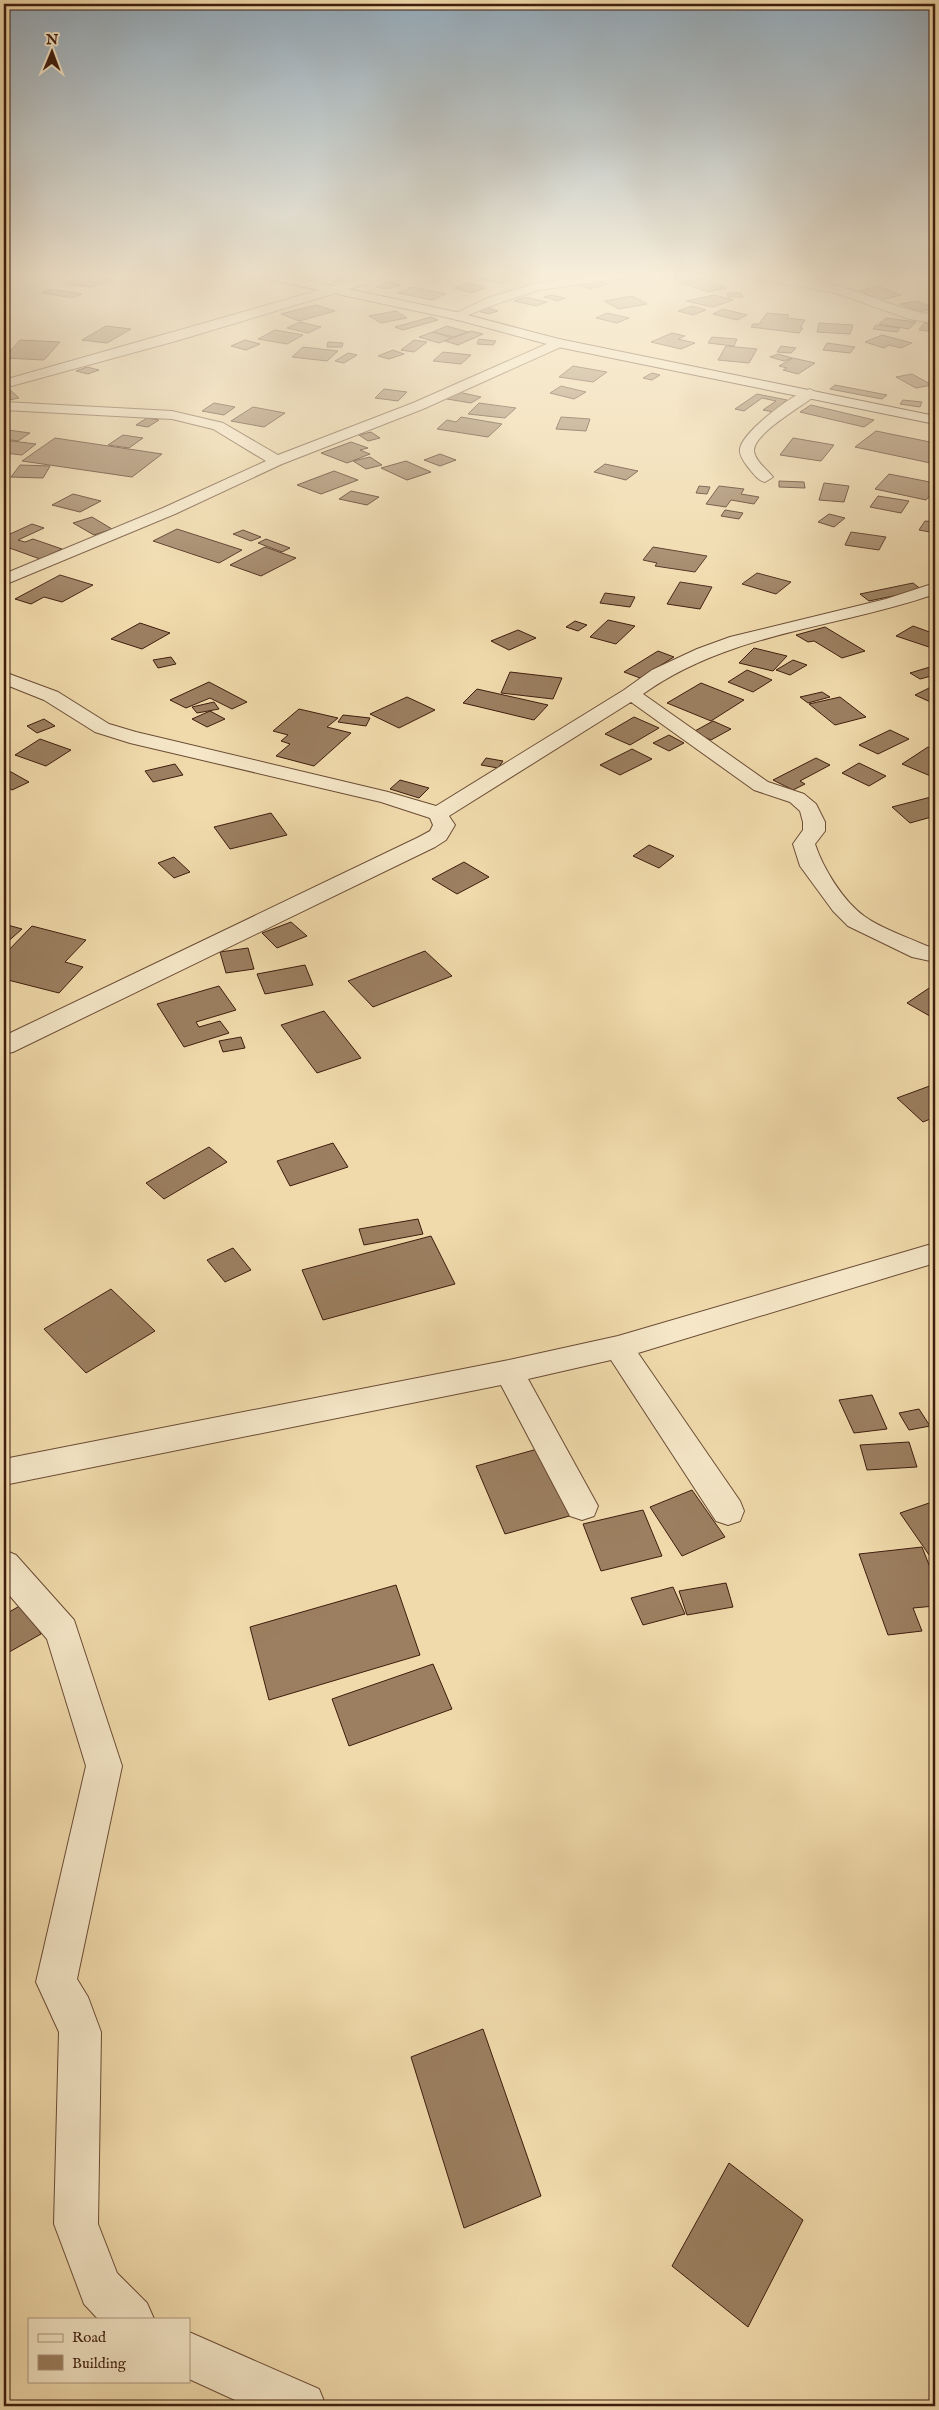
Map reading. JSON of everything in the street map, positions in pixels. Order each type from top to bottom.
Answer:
[{"type":"street","points":[[4,580],[169,511],[277,461],[418,406],[459,387]]},
{"type":"street","points":[[782,387],[935,420]]},
{"type":"street","points":[[765,477],[749,457],[748,447],[751,441],[769,424],[810,393]]},
{"type":"street","points":[[4,406],[172,415],[218,426],[277,461]]},
{"type":"street","points":[[438,814],[631,694],[659,674],[704,653],[736,641],[892,603],[935,588]]},
{"type":"street","points":[[4,678],[51,696],[84,719],[116,733],[361,791],[438,814],[444,825],[438,835],[428,842],[4,1046]]},
{"type":"street","points":[[631,694],[761,786],[797,798],[809,808],[814,822],[814,831],[804,844],[811,866],[841,906],[856,921],[920,952],[935,955]]},
{"type":"street","points":[[4,1472],[509,1372],[618,1347],[935,1253]]},
{"type":"street","points":[[618,1347],[728,1511]]},
{"type":"street","points":[[509,1372],[582,1506]]},
{"type":"street","points":[[4,1565],[62,1631],[104,1766],[56,1982],[73,2012],[80,2032],[76,2224],[100,2288],[130,2318]]},
{"type":"street","points":[[190,2356],[302,2406]]},
{"type":"building","points":[[4,387],[8,387],[19,398],[4,401]]},
{"type":"building","points":[[559,387],[586,392],[574,399],[550,393]]},
{"type":"building","points":[[848,387],[887,395],[882,399],[830,389]]},
{"type":"building","points":[[384,389],[407,392],[398,401],[375,398]]},
{"type":"building","points":[[458,392],[481,397],[471,403],[447,399]]},
{"type":"building","points":[[757,394],[787,400],[783,403],[786,404],[774,412],[763,410],[776,401],[762,398],[744,411],[735,409]]},
{"type":"building","points":[[903,400],[922,402],[920,407],[900,404]]},
{"type":"building","points":[[214,403],[235,407],[224,415],[202,411]]},
{"type":"building","points":[[479,403],[516,408],[505,418],[468,414]]},
{"type":"building","points":[[811,405],[874,420],[864,427],[800,412]]},
{"type":"building","points":[[253,407],[285,413],[264,427],[231,421]]},
{"type":"building","points":[[461,417],[502,424],[488,437],[437,429],[447,420],[456,422]]},
{"type":"building","points":[[561,417],[590,419],[586,431],[556,429]]},
{"type":"building","points":[[147,418],[159,420],[148,427],[136,425]]},
{"type":"building","points":[[8,430],[30,433],[18,441],[4,439],[4,432]]},
{"type":"building","points":[[876,431],[935,443],[935,464],[855,447]]},
{"type":"building","points":[[371,432],[380,438],[368,441],[359,435]]},
{"type":"building","points":[[123,435],[143,438],[129,448],[108,445]]},
{"type":"building","points":[[55,438],[162,454],[132,477],[22,461]]},
{"type":"building","points":[[793,438],[834,445],[821,461],[780,455]]},
{"type":"building","points":[[4,440],[36,444],[22,455],[4,453]]},
{"type":"building","points":[[351,442],[368,448],[360,450],[370,454],[347,463],[321,453]]},
{"type":"building","points":[[440,454],[456,460],[440,466],[424,460]]},
{"type":"building","points":[[370,457],[382,465],[366,469],[353,461]]},
{"type":"building","points":[[406,461],[431,472],[407,480],[381,468]]},
{"type":"building","points":[[605,464],[638,471],[626,480],[594,472]]},
{"type":"building","points":[[20,465],[50,466],[43,478],[11,477]]},
{"type":"building","points":[[334,471],[358,480],[321,494],[297,485]]},
{"type":"building","points":[[889,474],[935,483],[935,490],[926,500],[875,489]]},
{"type":"building","points":[[779,481],[804,482],[805,488],[779,487]]},
{"type":"building","points":[[824,483],[849,486],[844,502],[819,500]]},
{"type":"building","points":[[699,486],[710,487],[707,494],[696,493]]},
{"type":"building","points":[[719,486],[744,489],[741,494],[759,497],[754,504],[731,500],[726,507],[706,504]]},
{"type":"building","points":[[351,491],[379,497],[367,505],[339,499]]},
{"type":"building","points":[[73,494],[101,501],[80,512],[52,505]]},
{"type":"building","points":[[878,496],[909,501],[901,513],[870,507]]},
{"type":"building","points":[[725,510],[743,513],[739,519],[721,516]]},
{"type":"building","points":[[829,514],[845,518],[834,527],[818,522]]},
{"type":"building","points":[[92,517],[112,529],[94,535],[73,523]]},
{"type":"building","points":[[925,521],[935,522],[935,533],[919,530]]},
{"type":"building","points":[[32,524],[44,528],[18,540],[25,542],[33,539],[62,549],[40,559],[4,546],[4,532],[10,534]]},
{"type":"building","points":[[177,529],[242,550],[219,563],[153,541]]},
{"type":"building","points":[[243,530],[261,537],[251,541],[233,534]]},
{"type":"building","points":[[851,532],[886,537],[879,550],[845,545]]},
{"type":"building","points":[[266,539],[290,548],[282,552],[258,543]]},
{"type":"building","points":[[265,547],[296,558],[261,576],[230,565]]},
{"type":"building","points":[[653,547],[707,556],[695,572],[655,566],[657,563],[643,560]]},
{"type":"building","points":[[757,573],[791,582],[776,594],[742,584]]},
{"type":"building","points":[[60,575],[93,585],[62,602],[44,597],[31,604],[15,599]]},
{"type":"building","points":[[680,582],[712,587],[700,609],[667,604]]},
{"type":"building","points":[[913,583],[922,590],[869,601],[860,594]]},
{"type":"building","points":[[605,593],[635,597],[630,607],[600,603]]},
{"type":"building","points":[[608,620],[635,626],[616,644],[590,637]]},
{"type":"building","points":[[575,621],[587,625],[578,631],[566,627]]},
{"type":"building","points":[[140,623],[170,633],[142,649],[111,639]]},
{"type":"building","points":[[913,626],[935,634],[935,649],[896,636]]},
{"type":"building","points":[[825,627],[865,651],[842,658],[814,641],[808,642],[796,635]]},
{"type":"building","points":[[518,630],[536,638],[509,650],[491,641]]},
{"type":"building","points":[[754,648],[787,656],[773,671],[739,663]]},
{"type":"building","points":[[658,651],[674,657],[640,678],[624,672]]},
{"type":"building","points":[[171,657],[176,664],[158,668],[153,660]]},
{"type":"building","points":[[793,660],[807,665],[790,675],[776,670]]},
{"type":"building","points":[[930,667],[935,670],[935,675],[920,679],[910,673]]},
{"type":"building","points":[[747,670],[772,680],[753,692],[728,682]]},
{"type":"building","points":[[510,672],[562,678],[553,699],[501,693]]},
{"type":"building","points":[[209,682],[247,702],[232,709],[210,698],[186,708],[170,700]]},
{"type":"building","points":[[701,683],[744,700],[711,721],[667,703]]},
{"type":"building","points":[[929,688],[935,690],[935,704],[915,695]]},
{"type":"building","points":[[477,689],[548,705],[534,720],[463,703]]},
{"type":"building","points":[[822,692],[830,697],[808,703],[800,697]]},
{"type":"building","points":[[407,697],[435,710],[399,728],[370,714]]},
{"type":"building","points":[[840,697],[866,717],[835,725],[809,704]]},
{"type":"building","points":[[214,702],[219,709],[197,713],[192,707]]},
{"type":"building","points":[[299,709],[338,718],[327,727],[351,733],[314,766],[276,756],[290,744],[281,741],[288,735],[273,731]]},
{"type":"building","points":[[210,711],[225,719],[207,727],[192,719]]},
{"type":"building","points":[[343,715],[370,718],[366,726],[338,722]]},
{"type":"building","points":[[634,717],[659,728],[630,745],[605,734]]},
{"type":"building","points":[[44,719],[55,726],[37,733],[27,726]]},
{"type":"building","points":[[713,721],[731,729],[711,740],[693,732]]},
{"type":"building","points":[[890,730],[909,739],[878,754],[859,745]]},
{"type":"building","points":[[669,735],[684,743],[669,751],[653,743]]},
{"type":"building","points":[[40,739],[71,750],[46,766],[15,755]]},
{"type":"building","points":[[928,747],[935,750],[935,775],[933,777],[902,764]]},
{"type":"building","points":[[632,749],[652,759],[620,775],[600,765]]},
{"type":"building","points":[[486,758],[503,761],[498,768],[481,765]]},
{"type":"building","points":[[816,758],[830,765],[800,781],[805,784],[793,790],[773,780]]},
{"type":"building","points":[[859,763],[886,776],[869,786],[842,773]]},
{"type":"building","points":[[175,764],[183,775],[153,782],[145,771]]},
{"type":"building","points":[[4,768],[29,782],[12,790],[4,785]]},
{"type":"building","points":[[400,780],[429,788],[419,798],[390,789]]},
{"type":"building","points":[[935,796],[935,816],[910,823],[892,807]]},
{"type":"building","points":[[271,813],[287,835],[230,849],[214,827]]},
{"type":"building","points":[[649,845],[674,856],[659,868],[633,856]]},
{"type":"building","points":[[174,857],[190,872],[174,878],[158,863]]},
{"type":"building","points":[[464,862],[489,877],[457,894],[432,879]]},
{"type":"building","points":[[291,922],[307,936],[277,948],[262,933]]},
{"type":"building","points":[[4,924],[22,929],[4,945]]},
{"type":"building","points":[[32,926],[86,940],[65,962],[83,967],[59,993],[4,979],[4,955]]},
{"type":"building","points":[[248,948],[254,969],[226,973],[220,952]]},
{"type":"building","points":[[425,951],[452,976],[373,1007],[348,981]]},
{"type":"building","points":[[305,965],[313,985],[265,994],[257,974]]},
{"type":"building","points":[[935,984],[935,1019],[907,1003]]},
{"type":"building","points":[[219,986],[236,1010],[196,1022],[199,1027],[220,1021],[229,1033],[184,1047],[157,1004]]},
{"type":"building","points":[[324,1011],[361,1058],[317,1073],[281,1025]]},
{"type":"building","points":[[241,1037],[245,1048],[223,1052],[219,1041]]},
{"type":"building","points":[[935,1084],[935,1117],[923,1122],[897,1098]]},
{"type":"building","points":[[333,1143],[348,1167],[290,1186],[277,1161]]},
{"type":"building","points":[[209,1147],[227,1162],[164,1199],[146,1183]]},
{"type":"building","points":[[418,1219],[423,1234],[364,1245],[359,1229]]},
{"type":"building","points":[[431,1236],[455,1284],[323,1320],[302,1270]]},
{"type":"building","points":[[233,1248],[251,1270],[225,1282],[207,1260]]},
{"type":"building","points":[[111,1289],[155,1331],[86,1373],[44,1329]]},
{"type":"building","points":[[872,1395],[887,1429],[854,1433],[839,1400]]},
{"type":"building","points":[[919,1409],[930,1426],[909,1430],[899,1413]]},
{"type":"building","points":[[909,1442],[917,1467],[867,1470],[860,1445]]},
{"type":"building","points":[[541,1448],[573,1515],[505,1534],[476,1466]]},
{"type":"building","points":[[692,1490],[725,1537],[682,1556],[650,1507]]},
{"type":"building","points":[[935,1501],[935,1562],[934,1562],[900,1513]]},
{"type":"building","points":[[643,1510],[662,1556],[601,1571],[583,1524]]},
{"type":"building","points":[[922,1547],[935,1580],[935,1606],[913,1608],[922,1631],[888,1635],[859,1554]]},
{"type":"building","points":[[726,1583],[733,1607],[687,1615],[679,1591]]},
{"type":"building","points":[[396,1585],[420,1655],[269,1700],[250,1627]]},
{"type":"building","points":[[673,1587],[685,1614],[643,1625],[631,1598]]},
{"type":"building","points":[[23,1604],[41,1634],[4,1655],[4,1615]]},
{"type":"building","points":[[433,1664],[452,1709],[349,1746],[332,1699]]},
{"type":"building","points":[[483,2029],[541,2196],[464,2228],[411,2057]]},
{"type":"building","points":[[729,2163],[803,2220],[748,2327],[672,2266]]}]
